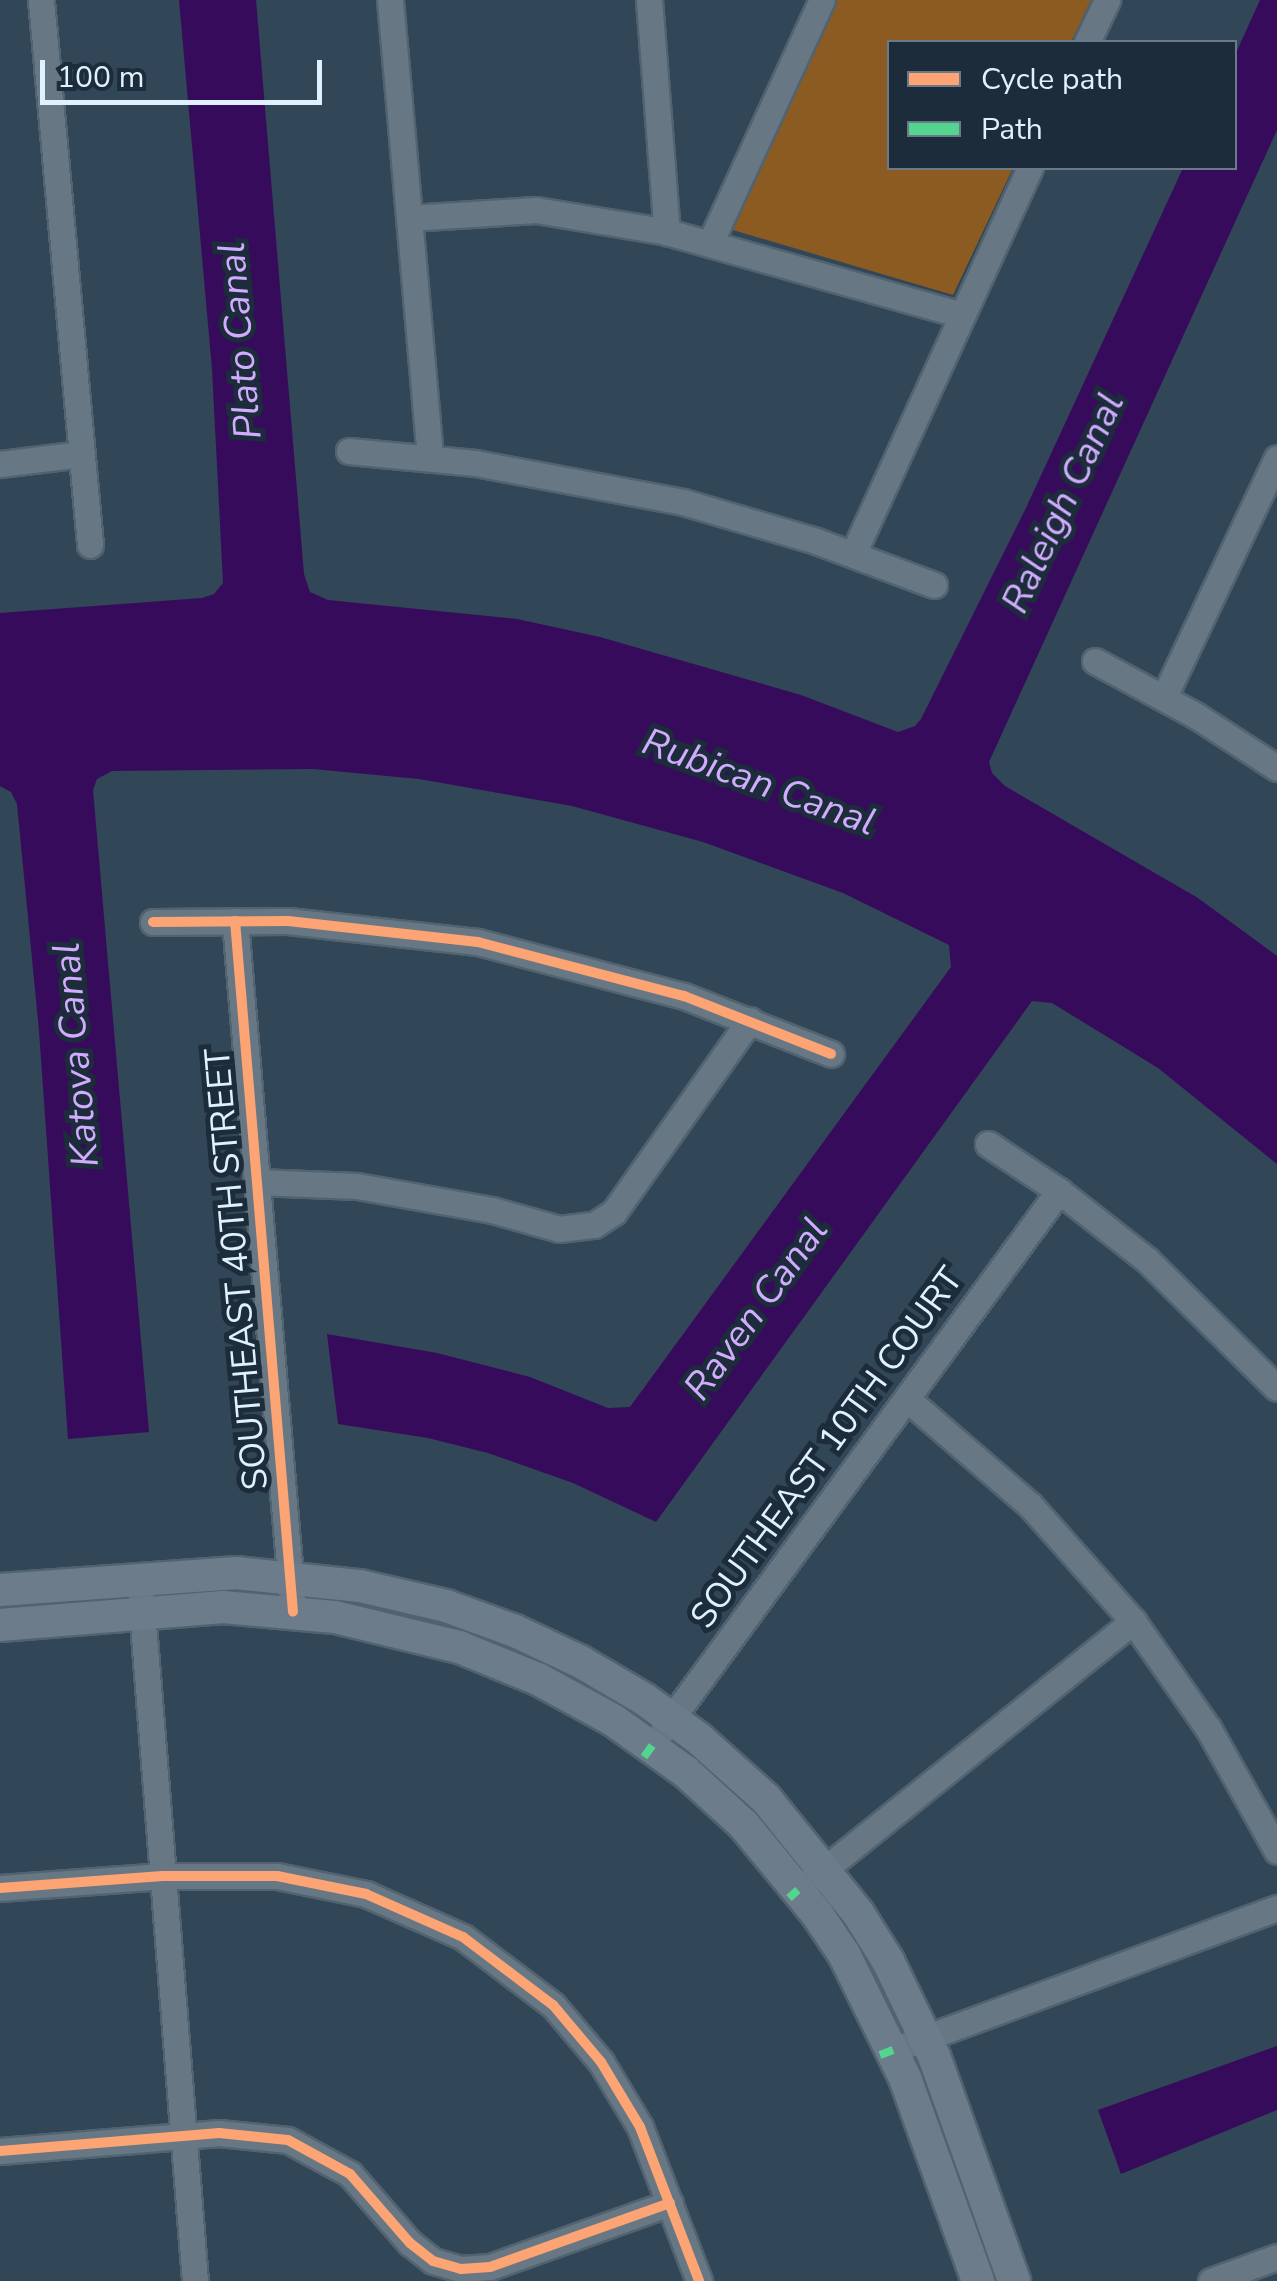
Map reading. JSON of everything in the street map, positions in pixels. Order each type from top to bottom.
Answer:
[{"type":"main road","points":[[0,1590],[236,1573],[290,1576],[394,1592],[481,1618],[581,1662],[672,1719],[766,1799],[826,1868],[888,1961],[926,2038],[1014,2281]]},
{"type":"main road","points":[[0,1625],[223,1607],[293,1612],[377,1625],[459,1647],[570,1696],[652,1746],[744,1826],[798,1890],[844,1954],[893,2050],[978,2281]]},
{"type":"street","points":[[42,0],[90,545]]},
{"type":"street","points":[[390,0],[430,458]]},
{"type":"street","points":[[650,0],[667,232]]},
{"type":"street","points":[[711,241],[822,0]]},
{"type":"street","points":[[1088,40],[1107,0]]},
{"type":"street","points":[[853,554],[1029,170]]},
{"type":"street","points":[[409,218],[536,210],[667,232],[711,241],[962,315]]},
{"type":"street","points":[[349,451],[572,478],[683,502],[853,554],[934,584]]},
{"type":"street","points":[[0,464],[82,454]]},
{"type":"street","points":[[1164,697],[1276,461]]},
{"type":"street","points":[[1095,662],[1164,697],[1277,768]]},
{"type":"street","name":"SOUTHEAST 40TH STREET","points":[[235,921],[293,1612]]},
{"type":"street","points":[[153,922],[326,923],[478,942],[616,974],[750,1020],[831,1054]]},
{"type":"street","points":[[257,1182],[356,1186],[477,1207],[559,1229],[594,1225],[614,1212],[750,1020]]},
{"type":"street","points":[[988,1144],[1059,1191],[1198,1306],[1277,1388]]},
{"type":"street","name":"SOUTHEAST 10TH COURT","points":[[652,1746],[1059,1191]]},
{"type":"street","points":[[907,1399],[1030,1505],[1133,1621],[1208,1728],[1277,1851]]},
{"type":"street","points":[[140,1579],[195,2281]]},
{"type":"street","points":[[798,1890],[1133,1621]]},
{"type":"street","points":[[0,1888],[163,1876],[277,1876],[337,1885],[430,1919],[463,1936],[525,1980],[578,2032],[640,2127],[698,2281]]},
{"type":"street","points":[[893,2050],[1277,1908]]},
{"type":"street","points":[[0,2151],[254,2133],[288,2140],[321,2154],[350,2174],[410,2243],[433,2261],[461,2269],[490,2267],[670,2203]]},
{"type":"street","points":[[1211,2281],[1277,2258]]},
{"type":"shaded area","points":[[835,0],[1091,0],[1072,40],[887,40],[887,170],[1012,170],[953,295],[733,230]]},
{"type":"water","points":[[179,0],[256,0],[304,574],[310,592],[328,600],[517,619],[600,637],[801,695],[898,732],[915,726],[921,719],[1025,510],[1182,170],[1237,170],[1237,51],[1260,0],[1277,0],[1277,130],[989,762],[992,773],[1005,786],[1198,898],[1277,956],[1277,1164],[1158,1068],[1052,1003],[1032,1001],[656,1522],[573,1483],[488,1453],[428,1438],[338,1424],[327,1334],[437,1353],[530,1377],[608,1408],[630,1407],[951,967],[949,945],[843,893],[703,842],[572,806],[419,779],[313,769],[112,771],[97,779],[93,790],[149,1432],[68,1439],[39,1031],[17,804],[11,792],[0,786],[0,613],[214,594],[223,583],[212,369]]},
{"type":"water","points":[[1277,2046],[1277,2110],[1121,2174],[1098,2110]]},
{"type":"marked path","points":[[644,1757],[652,1746]]},
{"type":"marked path","points":[[789,1898],[798,1890]]},
{"type":"marked path","points":[[880,2055],[893,2050]]},
{"type":"cycle path","points":[[235,921],[293,1612]]},
{"type":"cycle path","points":[[153,922],[288,921],[478,942],[684,996],[831,1054]]},
{"type":"cycle path","points":[[0,1888],[163,1876],[277,1876],[366,1894],[463,1937],[553,2005],[601,2062],[640,2127],[699,2281]]},
{"type":"cycle path","points":[[0,2151],[219,2133],[288,2140],[350,2174],[410,2243],[433,2261],[461,2269],[490,2267],[670,2203]]},
{"type":"water label","name":"Plato Canal","points":[[240,341]]},
{"type":"water label","name":"Raleigh Canal","points":[[1063,503]]},
{"type":"water label","name":"Rubican Canal","points":[[759,782]]},
{"type":"water label","name":"Katova Canal","points":[[76,1055]]},
{"type":"water label","name":"Raven Canal","points":[[756,1309]]}]
